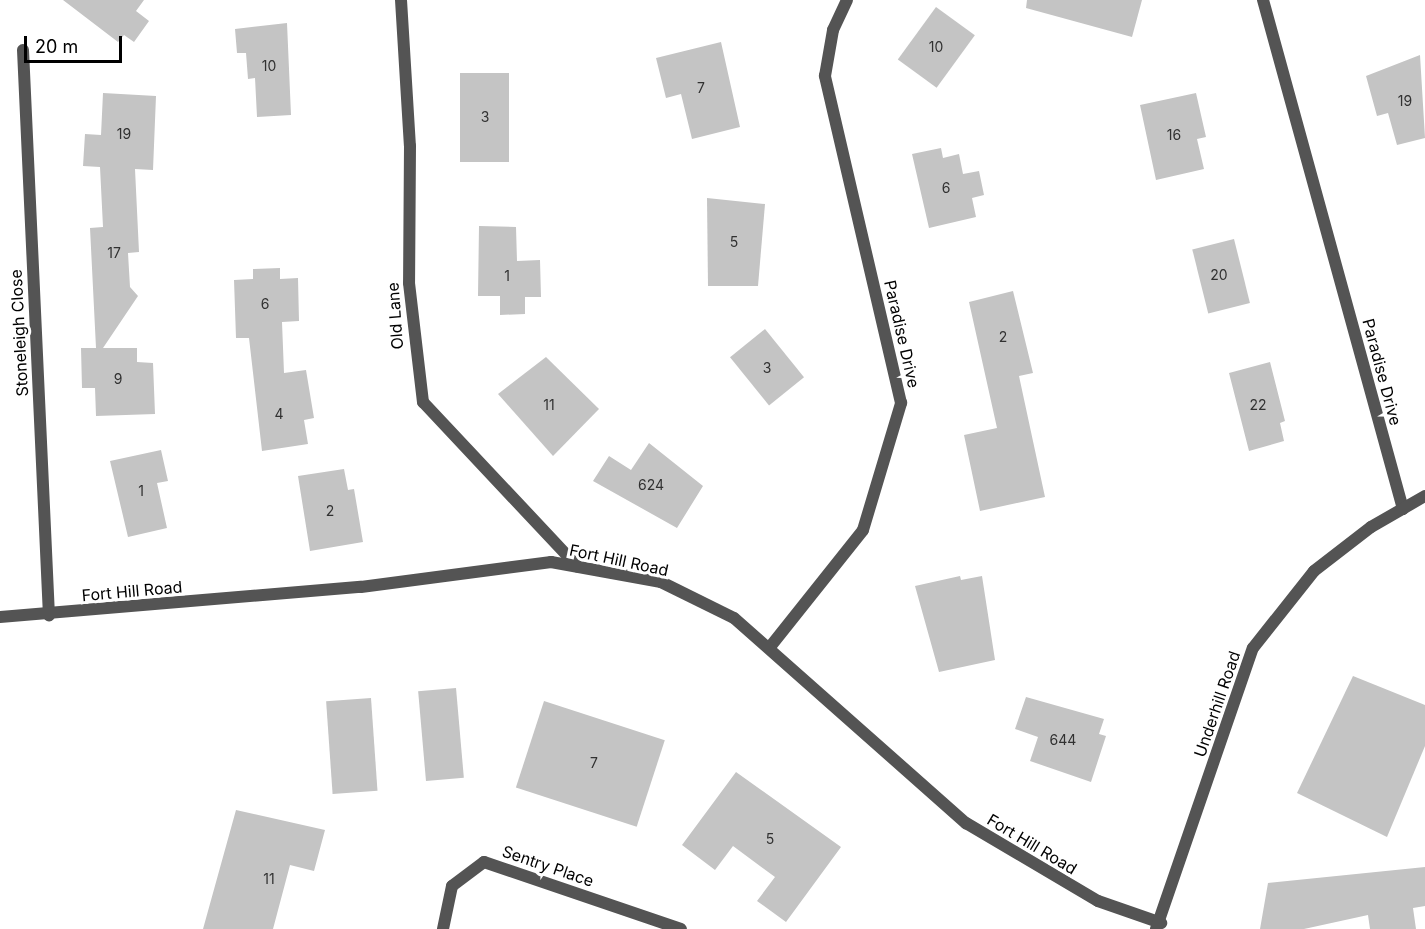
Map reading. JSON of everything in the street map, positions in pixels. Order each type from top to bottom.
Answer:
[{"type":"street","name":"Old Lane","points":[[401,0],[410,146],[409,283],[423,402],[578,567]]},
{"type":"street","name":"Paradise Drive","points":[[770,647],[863,530],[901,403],[825,76],[833,30],[848,0]]},
{"type":"street","name":"Paradise Drive","points":[[1263,0],[1402,509]]},
{"type":"street","name":"Stoneleigh Close","points":[[23,50],[49,615]]},
{"type":"street","name":"Underhill Road","points":[[1159,927],[1253,648],[1314,571],[1402,509],[1425,496]]},
{"type":"street","name":"Fort Hill Road","points":[[0,617],[49,615],[361,587],[551,562],[661,582],[734,618],[770,647],[966,823],[1088,896],[1159,927]]},
{"type":"street","name":"Sentry Place","points":[[443,929],[452,886],[484,862],[681,929]]},
{"type":"building","points":[[63,0],[144,0],[136,11],[149,21],[134,42],[124,35],[118,42]]},
{"type":"building","points":[[1027,0],[1142,0],[1132,37],[1026,8]]},
{"type":"building","points":[[936,7],[975,35],[937,88],[898,60]]},
{"type":"building","points":[[287,23],[291,115],[257,117],[255,78],[248,79],[246,53],[237,53],[235,29]]},
{"type":"building","points":[[721,42],[740,127],[692,139],[681,94],[666,98],[656,58]]},
{"type":"building","points":[[1420,55],[1425,138],[1397,145],[1388,113],[1377,116],[1366,76]]},
{"type":"building","points":[[460,73],[509,73],[509,162],[460,162]]},
{"type":"building","points":[[103,93],[156,96],[153,170],[135,169],[139,252],[128,253],[130,287],[138,296],[103,348],[137,348],[137,362],[153,363],[155,414],[96,416],[95,388],[82,388],[81,348],[96,348],[90,228],[103,227],[100,167],[83,166],[85,134],[101,135]]},
{"type":"building","points":[[1196,93],[1206,137],[1197,139],[1204,169],[1156,180],[1140,105]]},
{"type":"building","points":[[941,148],[943,158],[959,154],[963,174],[979,171],[984,195],[972,198],[976,217],[929,228],[912,154]]},
{"type":"building","points":[[707,198],[765,204],[758,286],[708,286]]},
{"type":"building","points":[[479,226],[516,227],[517,261],[540,260],[541,297],[525,297],[525,314],[500,315],[500,296],[478,296]]},
{"type":"building","points":[[1234,239],[1250,303],[1208,313],[1192,249]]},
{"type":"building","points":[[280,268],[280,279],[298,278],[299,321],[282,322],[284,373],[306,370],[314,418],[304,420],[308,444],[262,451],[249,338],[236,338],[234,280],[253,279],[253,269]]},
{"type":"building","points":[[1013,291],[1033,373],[1019,376],[1045,497],[980,511],[964,435],[997,428],[969,302]]},
{"type":"building","points":[[765,329],[804,377],[769,406],[730,357]]},
{"type":"building","points":[[546,357],[599,409],[553,456],[498,394]]},
{"type":"building","points":[[1270,362],[1285,421],[1280,423],[1284,441],[1249,451],[1229,373]]},
{"type":"building","points":[[649,443],[703,486],[677,528],[593,481],[609,456],[631,470]]},
{"type":"building","points":[[161,450],[168,481],[157,483],[167,528],[128,537],[110,461]]},
{"type":"building","points":[[344,469],[348,490],[354,489],[363,542],[310,551],[298,476]]},
{"type":"building","points":[[960,576],[961,580],[982,576],[995,660],[939,672],[915,586]]},
{"type":"building","points":[[1353,676],[1425,705],[1425,746],[1387,837],[1297,793]]},
{"type":"building","points":[[456,688],[464,778],[426,781],[418,691]]},
{"type":"building","points":[[1026,697],[1104,719],[1099,734],[1106,736],[1091,782],[1030,761],[1038,737],[1015,729]]},
{"type":"building","points":[[371,698],[377,791],[333,794],[326,701]]},
{"type":"building","points":[[544,701],[665,740],[637,827],[516,788]]},
{"type":"building","points":[[736,772],[841,847],[786,922],[757,901],[775,877],[733,846],[715,870],[682,845]]},
{"type":"building","points":[[236,810],[325,830],[314,871],[290,865],[273,929],[203,929]]},
{"type":"building","points":[[1425,867],[1425,906],[1413,908],[1416,929],[1370,929],[1368,915],[1304,929],[1260,929],[1268,883]]}]
